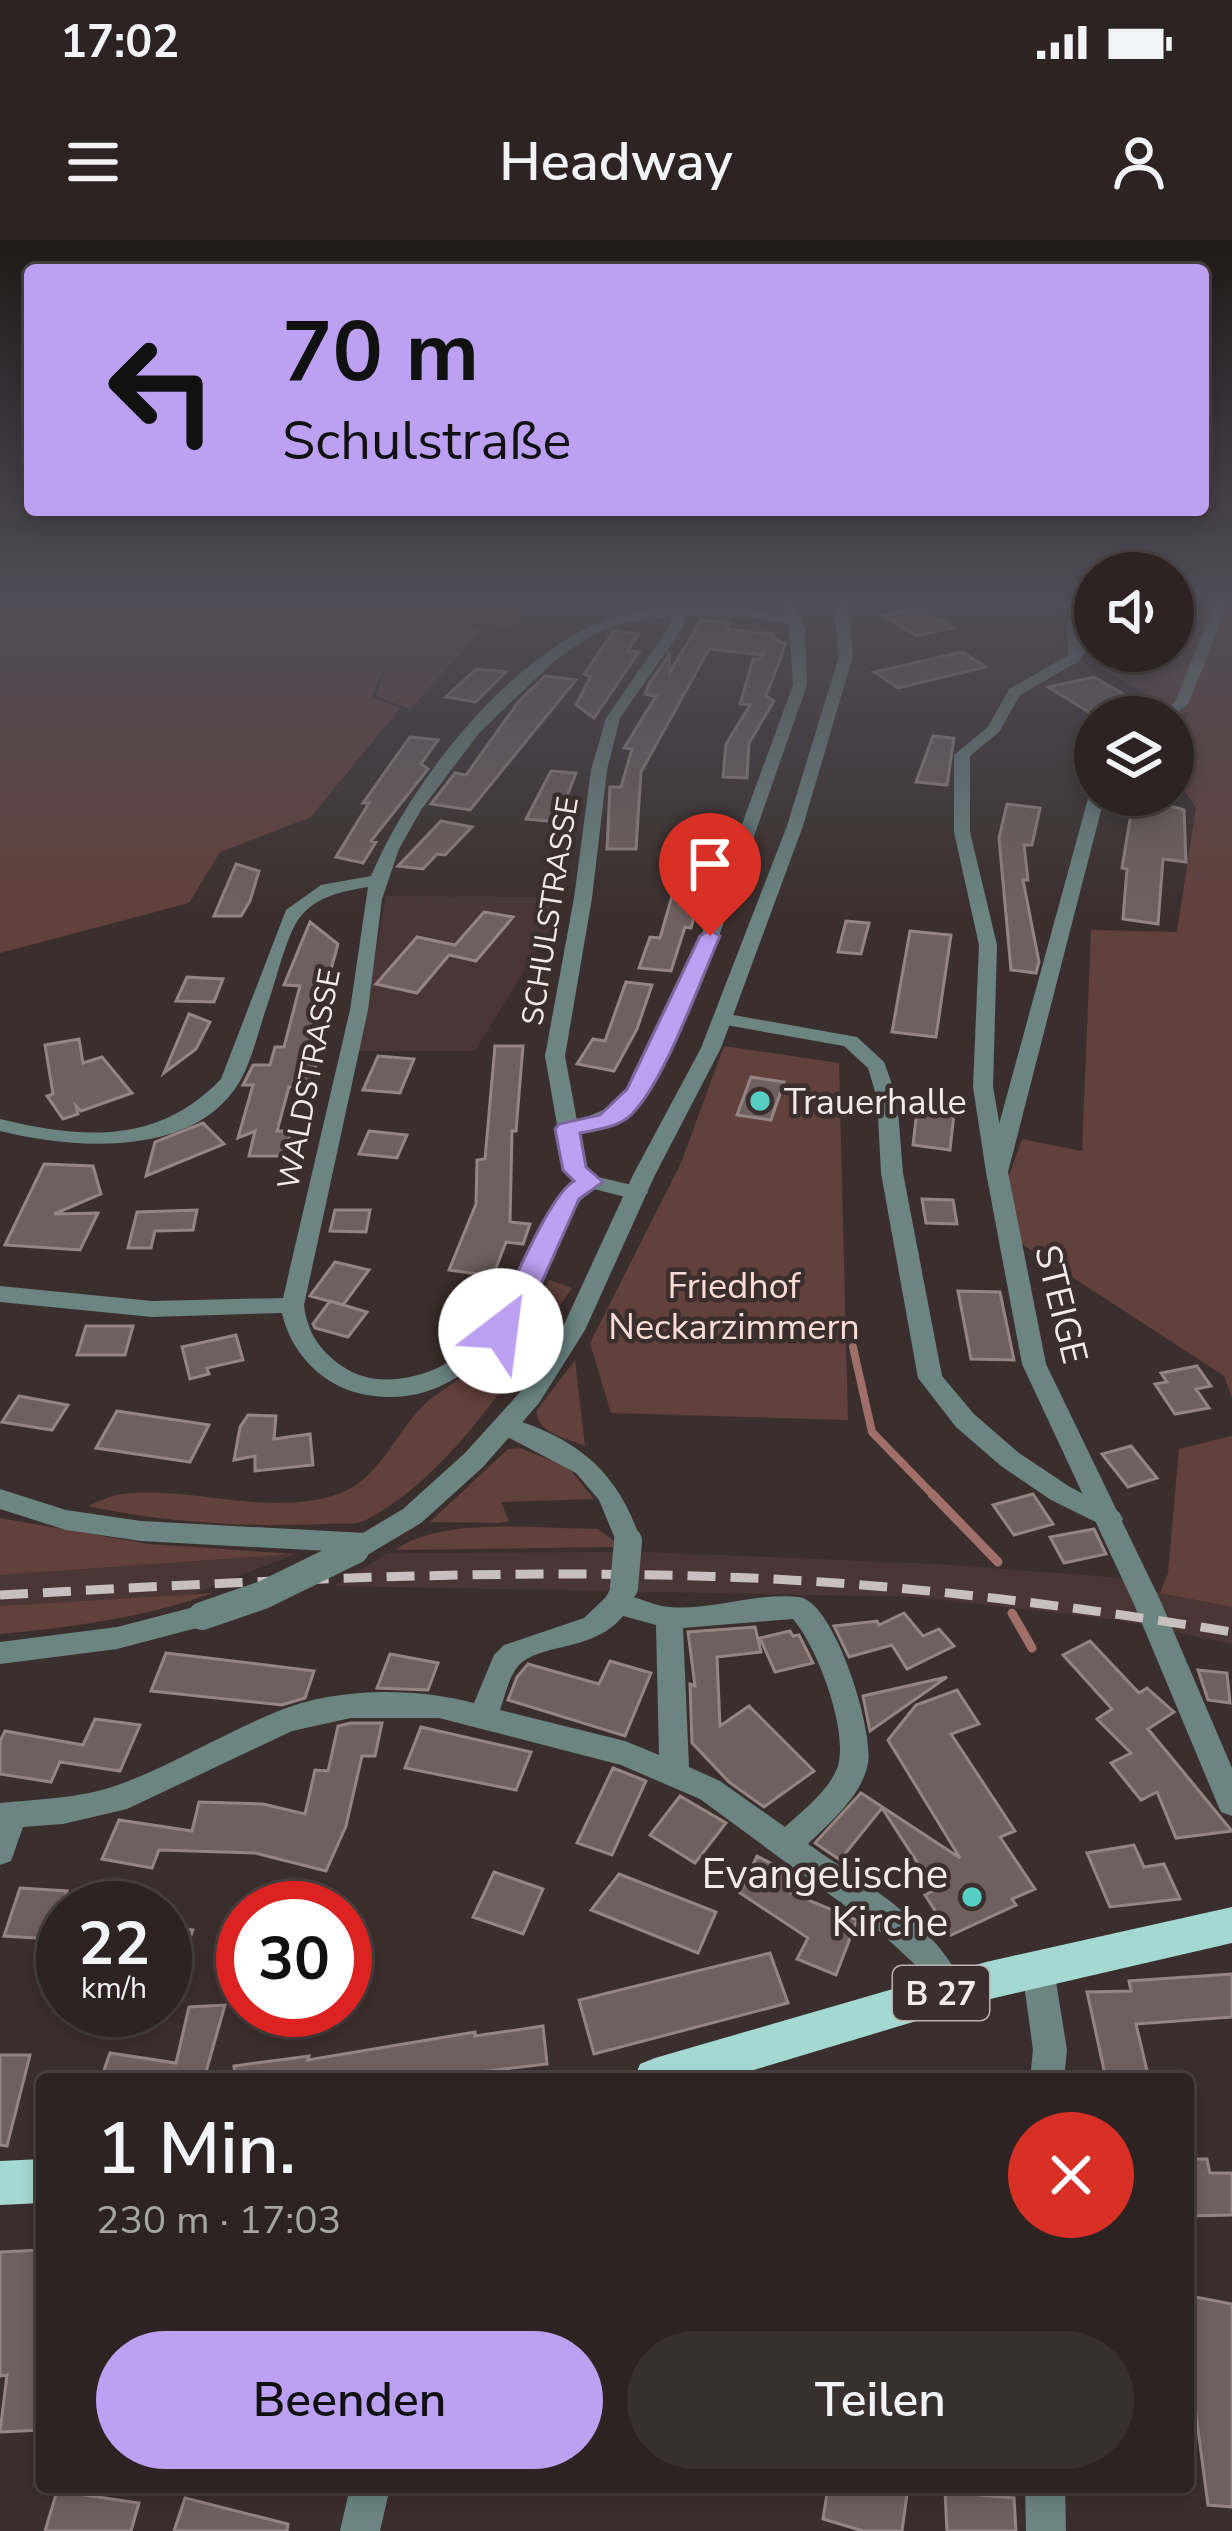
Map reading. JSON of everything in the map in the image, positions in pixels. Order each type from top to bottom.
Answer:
[{"type":"main road","name":"B 27","points":[[675,2073],[950,1990],[1232,1925]]},
{"type":"main road","points":[[0,2183],[36,2181]]},
{"type":"street","name":"WALDSTRASSE","points":[[293,1305],[358,1010],[366,931],[378,880],[417,797],[496,707]]},
{"type":"street","name":"SCHULSTRASSE","points":[[591,1182],[575,1170],[555,1056],[584,898],[599,770],[613,718],[621,707]]},
{"type":"street","points":[[567,1129],[607,1120],[622,1111],[638,1090],[710,936],[792,707]]},
{"type":"street","points":[[0,1653],[117,1638],[262,1595],[412,1516],[507,1426],[572,1330],[722,1019],[795,826],[831,707]]},
{"type":"street","points":[[997,1172],[983,1087],[988,945],[962,832],[962,755],[994,729],[1007,707]]},
{"type":"street","name":"STEIGE","points":[[1090,816],[997,1172],[1034,1364],[1110,1519],[1232,1803]]},
{"type":"street","points":[[0,1125],[38,1136],[85,1141],[127,1137],[165,1128],[215,1101],[230,1081],[292,914],[327,889],[378,880]]},
{"type":"street","points":[[722,1019],[850,1041],[877,1066],[887,1098],[892,1173],[930,1378],[946,1403],[978,1436],[1110,1519]]},
{"type":"street","points":[[0,1294],[152,1309],[293,1305],[294,1327],[315,1358],[340,1377],[364,1387],[391,1389],[430,1383],[501,1331],[520,1302],[569,1194],[591,1182],[637,1193]]},
{"type":"street","points":[[483,1716],[504,1663],[514,1653],[594,1629],[621,1595],[628,1541],[604,1481],[584,1461],[507,1426]]},
{"type":"street","points":[[0,1499],[66,1520],[141,1531],[360,1546]]},
{"type":"street","points":[[621,1595],[669,1618],[799,1608],[806,1612],[834,1670],[856,1739],[853,1767],[842,1785],[785,1846]]},
{"type":"street","points":[[669,1618],[674,1772]]},
{"type":"street","points":[[0,1851],[6,1817],[127,1796],[287,1720],[351,1706],[439,1706],[625,1754],[710,1790],[889,1920],[935,1962],[950,1990]]},
{"type":"street","points":[[1038,1969],[1050,2050],[1048,2073]]},
{"type":"street","points":[[360,2531],[369,2493]]},
{"type":"street","points":[[1045,2493],[1046,2531]]},
{"type":"shaded area","points":[[386,896],[556,897],[559,914],[475,1051],[358,1051]]},
{"type":"shaded area","points":[[646,1552],[939,1564],[1123,1578],[1160,1593],[1232,1607],[1232,1644],[1117,1620],[918,1597],[334,1586],[388,1553]]},
{"type":"shaded area","points":[[296,1554],[193,1594],[0,1606],[0,1575]]},
{"type":"green space","points":[[0,707],[400,708],[311,817],[220,852],[189,903],[0,953]]},
{"type":"green space","points":[[1194,707],[1232,707],[1232,1398],[1224,1376],[1017,1241],[1006,1185],[1022,1139],[1082,1151],[1091,930],[1177,932],[1196,807]]},
{"type":"green space","name":"Friedhof Neckarzimmern","points":[[724,1046],[839,1063],[848,1420],[611,1413],[590,1343],[681,1163]]},
{"type":"green space","points":[[549,1280],[572,1288],[482,1416],[429,1474],[368,1519],[346,1524],[234,1524],[87,1506],[118,1495],[149,1492],[287,1503],[341,1493],[369,1474],[423,1406],[515,1333]]},
{"type":"green space","points":[[575,1360],[585,1446],[554,1434],[541,1424],[537,1410]]},
{"type":"green space","points":[[1232,1436],[1232,1607],[1160,1593],[1168,1573],[1179,1449]]},
{"type":"green space","points":[[520,1448],[568,1467],[594,1499],[501,1502],[509,1521],[500,1523],[430,1522],[508,1449]]},
{"type":"green space","points":[[0,1518],[148,1544],[296,1554],[0,1575]]},
{"type":"green space","points":[[465,1528],[598,1529],[614,1541],[613,1547],[395,1550],[415,1539]]},
{"type":"green space","points":[[213,1593],[108,1620],[0,1634],[0,1606]]},
{"type":"building","points":[[515,707],[554,707],[470,810],[431,804],[455,773],[466,775]]},
{"type":"building","points":[[579,707],[602,707],[594,718]]},
{"type":"building","points":[[649,707],[677,707],[641,772],[636,849],[607,849],[610,787],[621,787],[632,749],[624,748]]},
{"type":"building","points":[[749,707],[770,707],[749,743],[747,778],[723,777],[726,744]]},
{"type":"building","points":[[933,736],[954,738],[947,785],[916,782]]},
{"type":"building","points":[[410,737],[438,740],[421,764],[428,769],[371,841],[376,842],[363,863],[336,857],[369,803],[363,803]]},
{"type":"building","points":[[551,771],[576,773],[557,822],[526,819]]},
{"type":"building","points":[[1007,804],[1040,808],[1032,845],[1024,845],[1028,880],[1023,880],[1039,962],[1036,973],[1011,970],[999,838]]},
{"type":"building","points":[[1131,816],[1184,816],[1186,862],[1163,859],[1158,924],[1123,919],[1127,869],[1122,868]]},
{"type":"building","points":[[441,821],[472,827],[445,855],[437,854],[423,869],[398,866]]},
{"type":"building","points":[[691,856],[717,857],[715,885],[690,884]]},
{"type":"building","points":[[236,864],[259,871],[250,901],[241,916],[214,916]]},
{"type":"building","points":[[672,896],[699,898],[691,928],[685,927],[671,971],[639,968],[650,937],[660,938]]},
{"type":"building","points":[[484,912],[513,917],[476,961],[449,955],[417,993],[376,984],[417,937],[455,945]]},
{"type":"building","points":[[846,921],[869,923],[861,954],[838,952]]},
{"type":"building","points":[[310,922],[338,944],[322,1002],[328,1002],[315,1054],[319,1054],[310,1087],[289,1087],[277,1131],[291,1131],[285,1156],[249,1156],[255,1131],[238,1138],[253,1085],[243,1085],[253,1065],[270,1065],[275,1047],[284,1047],[300,986],[284,985]]},
{"type":"building","points":[[910,931],[951,935],[936,1037],[892,1032]]},
{"type":"building","points":[[187,977],[223,979],[214,1002],[176,1001]]},
{"type":"building","points":[[626,982],[652,985],[637,1029],[614,1071],[577,1064],[593,1039],[605,1041]]},
{"type":"building","points":[[189,1014],[210,1022],[196,1049],[164,1073]]},
{"type":"building","points":[[79,1039],[83,1063],[102,1057],[132,1093],[81,1111],[76,1106],[78,1114],[63,1119],[47,1096],[53,1094],[45,1045]]},
{"type":"building","points":[[495,1046],[523,1046],[516,1131],[512,1131],[510,1222],[530,1224],[523,1244],[506,1242],[493,1276],[449,1270],[476,1204],[477,1160],[485,1159]]},
{"type":"building","points":[[378,1056],[414,1059],[400,1093],[363,1090]]},
{"type":"building","name":"Trauerhalle","points":[[751,1077],[784,1082],[771,1120],[737,1115]]},
{"type":"building","points":[[918,1101],[955,1105],[950,1150],[913,1145]]},
{"type":"building","points":[[203,1123],[224,1144],[146,1176],[155,1142]]},
{"type":"building","points":[[369,1131],[407,1135],[397,1158],[359,1154]]},
{"type":"building","points":[[44,1164],[93,1166],[101,1194],[54,1214],[98,1213],[80,1250],[5,1245]]},
{"type":"building","points":[[922,1199],[953,1200],[957,1224],[926,1223]]},
{"type":"building","points":[[197,1210],[193,1230],[155,1231],[151,1248],[128,1248],[137,1212]]},
{"type":"building","points":[[335,1210],[370,1210],[366,1232],[330,1231]]},
{"type":"building","points":[[335,1262],[369,1270],[343,1305],[310,1296]]},
{"type":"building","points":[[958,1291],[1000,1292],[1014,1360],[971,1359]]},
{"type":"building","points":[[330,1301],[367,1312],[348,1337],[313,1324]]},
{"type":"building","points":[[86,1326],[133,1326],[125,1355],[77,1355]]},
{"type":"building","points":[[236,1335],[243,1360],[207,1368],[209,1374],[190,1379],[182,1347]]},
{"type":"building","points":[[1197,1366],[1211,1386],[1196,1389],[1209,1408],[1175,1414],[1155,1384],[1167,1382],[1161,1373]]},
{"type":"building","points":[[19,1396],[68,1405],[52,1430],[2,1422]]},
{"type":"building","points":[[117,1411],[209,1425],[190,1462],[96,1448]]},
{"type":"building","points":[[248,1415],[276,1416],[274,1439],[310,1434],[313,1465],[255,1471],[255,1456],[234,1460],[240,1427]]},
{"type":"building","points":[[1131,1446],[1157,1478],[1128,1487],[1102,1454]]},
{"type":"building","points":[[1033,1494],[1053,1524],[1014,1535],[993,1505]]},
{"type":"building","points":[[1094,1529],[1106,1554],[1064,1563],[1050,1537]]},
{"type":"building","points":[[904,1613],[923,1636],[939,1629],[954,1646],[907,1669],[892,1645],[849,1657],[834,1626],[877,1621],[879,1625]]},
{"type":"building","points":[[755,1627],[761,1652],[717,1657],[720,1726],[749,1706],[814,1771],[764,1807],[729,1782],[692,1743],[690,1684],[695,1686],[688,1632]]},
{"type":"building","points":[[790,1631],[799,1635],[813,1663],[775,1672],[760,1638]]},
{"type":"building","points":[[1090,1641],[1139,1693],[1147,1688],[1174,1712],[1148,1729],[1232,1831],[1176,1838],[1157,1792],[1141,1800],[1111,1763],[1131,1753],[1097,1719],[1112,1709],[1063,1655]]},
{"type":"building","points":[[166,1653],[314,1671],[305,1698],[282,1705],[151,1691]]},
{"type":"building","points":[[390,1654],[438,1663],[428,1690],[377,1688]]},
{"type":"building","points":[[610,1661],[651,1673],[625,1736],[508,1700],[528,1664],[599,1684]]},
{"type":"building","points":[[1198,1670],[1227,1673],[1230,1703],[1208,1700]]},
{"type":"building","points":[[947,1677],[870,1731],[863,1696]]},
{"type":"building","points":[[957,1690],[979,1724],[951,1734],[1015,1831],[1000,1837],[1035,1889],[1012,1899],[1016,1905],[951,1935],[925,1895],[935,1890],[882,1808],[840,1860],[815,1843],[861,1793],[960,1858],[888,1740],[916,1705]]},
{"type":"building","points":[[95,1719],[140,1725],[120,1771],[60,1762],[51,1782],[0,1774],[0,1741],[5,1731],[83,1745]]},
{"type":"building","points":[[382,1723],[375,1756],[362,1756],[346,1826],[326,1871],[255,1853],[159,1850],[152,1868],[102,1859],[119,1820],[192,1831],[199,1802],[263,1804],[305,1814],[315,1770],[328,1771],[338,1726]]},
{"type":"building","points":[[421,1727],[531,1752],[516,1790],[405,1768]]},
{"type":"building","points":[[613,1768],[646,1781],[612,1855],[577,1843]]},
{"type":"building","points":[[680,1796],[726,1823],[695,1863],[650,1835]]},
{"type":"building","points":[[1134,1845],[1144,1867],[1164,1864],[1180,1899],[1110,1907],[1087,1853]]},
{"type":"building","points":[[757,1856],[798,1877],[791,1893],[857,1920],[836,1975],[797,1959],[808,1938],[740,1893]]},
{"type":"building","points":[[494,1872],[543,1889],[523,1934],[473,1917]]},
{"type":"building","points":[[619,1874],[716,1912],[698,1953],[591,1910]]},
{"type":"building","points":[[20,1888],[36,1889],[36,1938],[4,1936]]},
{"type":"building","points":[[770,1953],[788,2003],[594,2054],[579,2000]]},
{"type":"building","points":[[1232,1974],[1232,2017],[1136,2024],[1148,2073],[1105,2073],[1087,1992],[1131,1991],[1129,1981]]},
{"type":"building","points":[[216,2006],[216,2037],[206,2073],[103,2073],[110,2053],[176,2063],[182,2037],[192,2037],[192,2007]]},
{"type":"building","points":[[543,2026],[547,2064],[479,2073],[235,2073],[234,2066],[309,2056],[308,2060],[475,2032],[475,2036]]},
{"type":"building","points":[[0,2055],[30,2055],[7,2146],[0,2145]]},
{"type":"building","points":[[1194,2159],[1207,2159],[1210,2173],[1232,2173],[1232,2215],[1194,2216]]},
{"type":"building","points":[[36,2250],[36,2430],[0,2432],[7,2375],[0,2376],[0,2252]]},
{"type":"building","points":[[1194,2297],[1232,2304],[1232,2507],[1208,2505],[1194,2399]]},
{"type":"building","points":[[56,2493],[139,2503],[131,2531],[45,2531]]},
{"type":"building","points":[[827,2493],[907,2493],[902,2531],[863,2531],[823,2519]]},
{"type":"building","points":[[945,2493],[1014,2498],[1016,2531],[947,2531]]},
{"type":"building","points":[[185,2498],[288,2524],[287,2531],[174,2531]]},
{"type":"waterway","points":[[853,1347],[872,1432],[935,1497]]},
{"type":"waterway","points":[[932,1494],[998,1562]]},
{"type":"waterway","points":[[1012,1613],[1032,1648]]},
{"type":"railway","points":[[0,1595],[386,1577],[676,1575],[945,1593],[1232,1632]]},
{"type":"place","name":"Trauerhalle","points":[[760,1101]]},
{"type":"place","name":"Evangelische Kirche","points":[[972,1897]]},
{"type":"route","points":[[501,1331],[520,1302],[569,1194],[591,1182],[575,1170],[567,1129],[607,1120],[622,1111],[638,1090],[710,936]]}]
